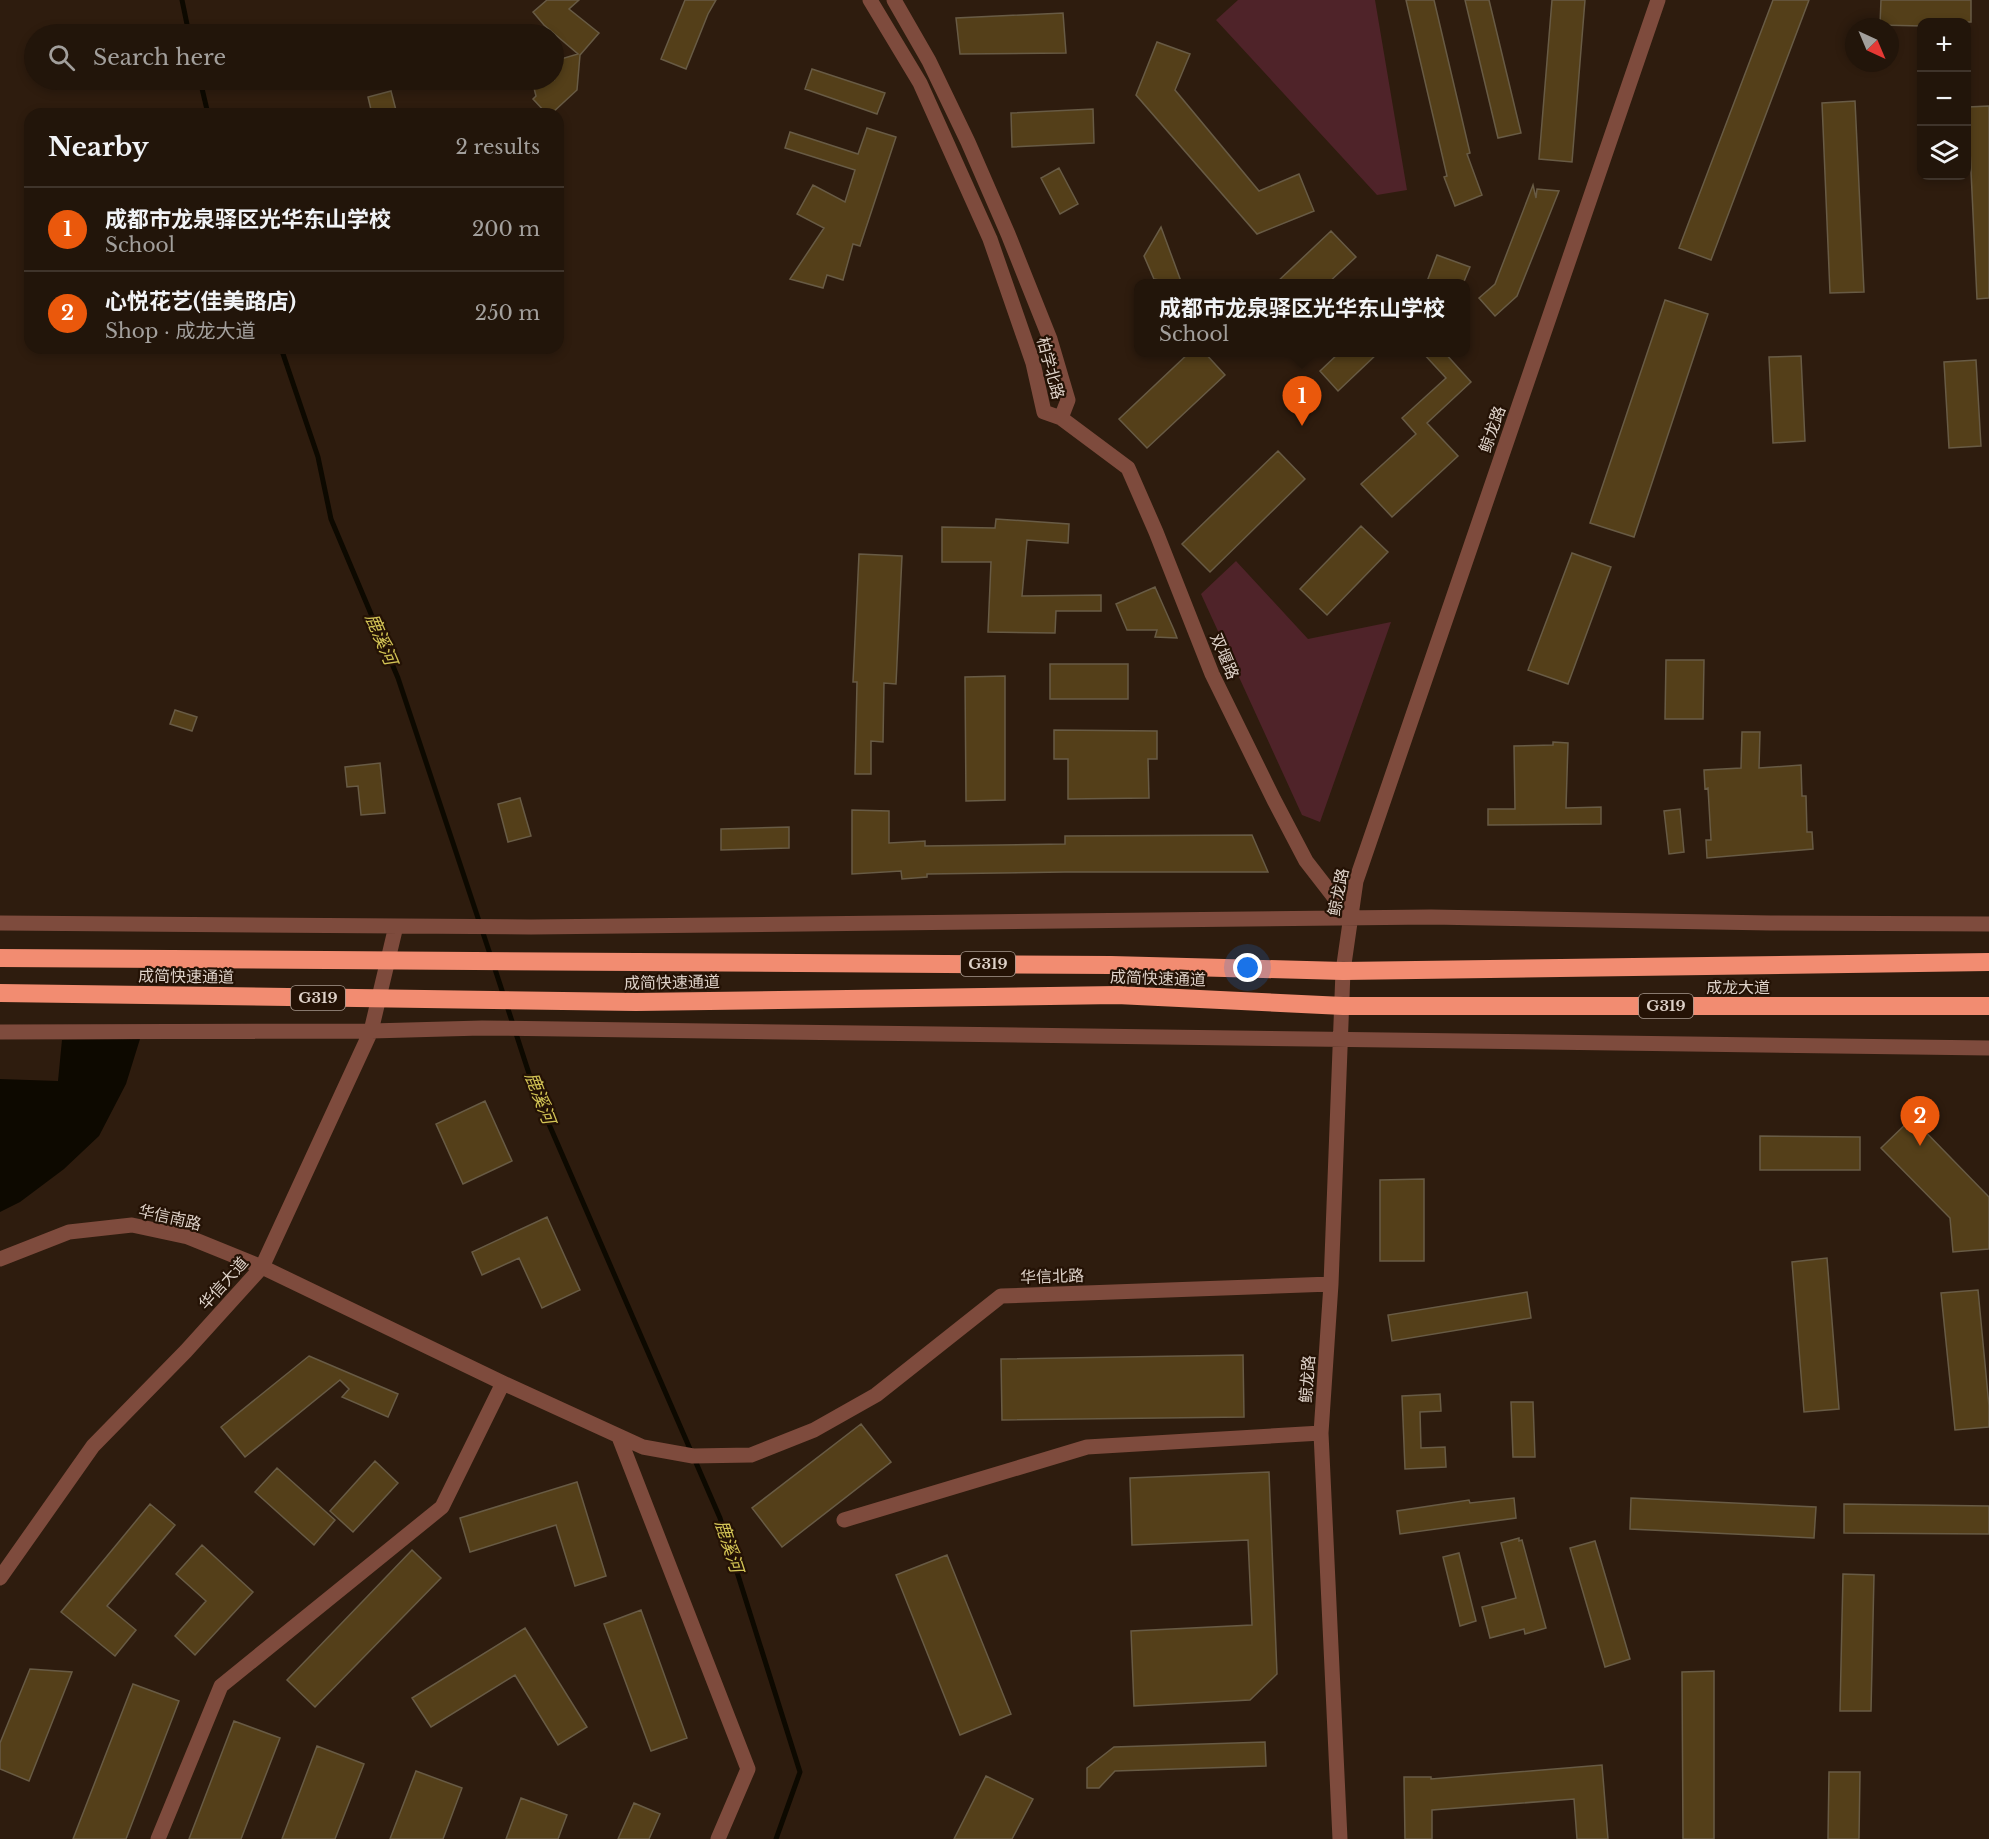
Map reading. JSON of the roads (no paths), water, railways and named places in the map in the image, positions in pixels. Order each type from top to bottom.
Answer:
[{"type":"highway","name":"成简快速通道","points":[[0,958],[1099,965],[1343,971]]},
{"type":"highway","name":"成龙大道","points":[[1343,971],[1989,962]]},
{"type":"highway","name":"成简快速通道","points":[[0,993],[636,1002],[1117,995],[1343,1006]]},
{"type":"highway","name":"成龙大道","points":[[1343,1006],[1989,1006]]},
{"type":"street","name":"柏学北路","points":[[870,0],[920,83],[990,239],[1033,363],[1044,412],[1061,418],[1068,400],[1046,329],[968,142],[929,61],[894,0]]},
{"type":"street","name":"鲸龙路","points":[[1340,1839],[1321,1433],[1331,1284],[1343,971],[1356,881],[1658,0]]},
{"type":"street","name":"双堰路","points":[[1061,418],[1128,468],[1156,532],[1212,675],[1306,861],[1351,919]]},
{"type":"street","points":[[0,923],[531,927],[1431,917],[1989,924]]},
{"type":"street","name":"华信大道","points":[[0,1578],[93,1446],[186,1352],[262,1267],[371,1031],[396,926]]},
{"type":"street","points":[[0,1032],[371,1031],[482,1028],[1989,1048]]},
{"type":"street","name":"华信南路","points":[[0,1259],[69,1232],[132,1226],[188,1237],[262,1267],[503,1383],[643,1447],[693,1456],[751,1455]]},
{"type":"street","name":"华信北路","points":[[751,1455],[814,1430],[876,1395],[1001,1296],[1331,1284]]},
{"type":"street","points":[[158,1839],[221,1686],[442,1507],[503,1383]]},
{"type":"street","points":[[844,1520],[1088,1447],[1321,1433]]},
{"type":"street","points":[[619,1437],[748,1769],[718,1839]]},
{"type":"waterway","name":"鹿溪河","points":[[182,0],[187,24]]},
{"type":"waterway","name":"鹿溪河","points":[[202,90],[207,108]]},
{"type":"waterway","name":"鹿溪河","points":[[283,354],[318,457],[331,519],[398,678],[491,957]]},
{"type":"waterway","name":"鹿溪河","points":[[494,966],[535,1092],[720,1518],[800,1772],[776,1839]]},
{"type":"place","name":"成都市龙泉驿区光华东山学校","points":[[1302,426]]},
{"type":"place","name":"心悦花艺(佳美路店)","points":[[1920,1146]]}]
